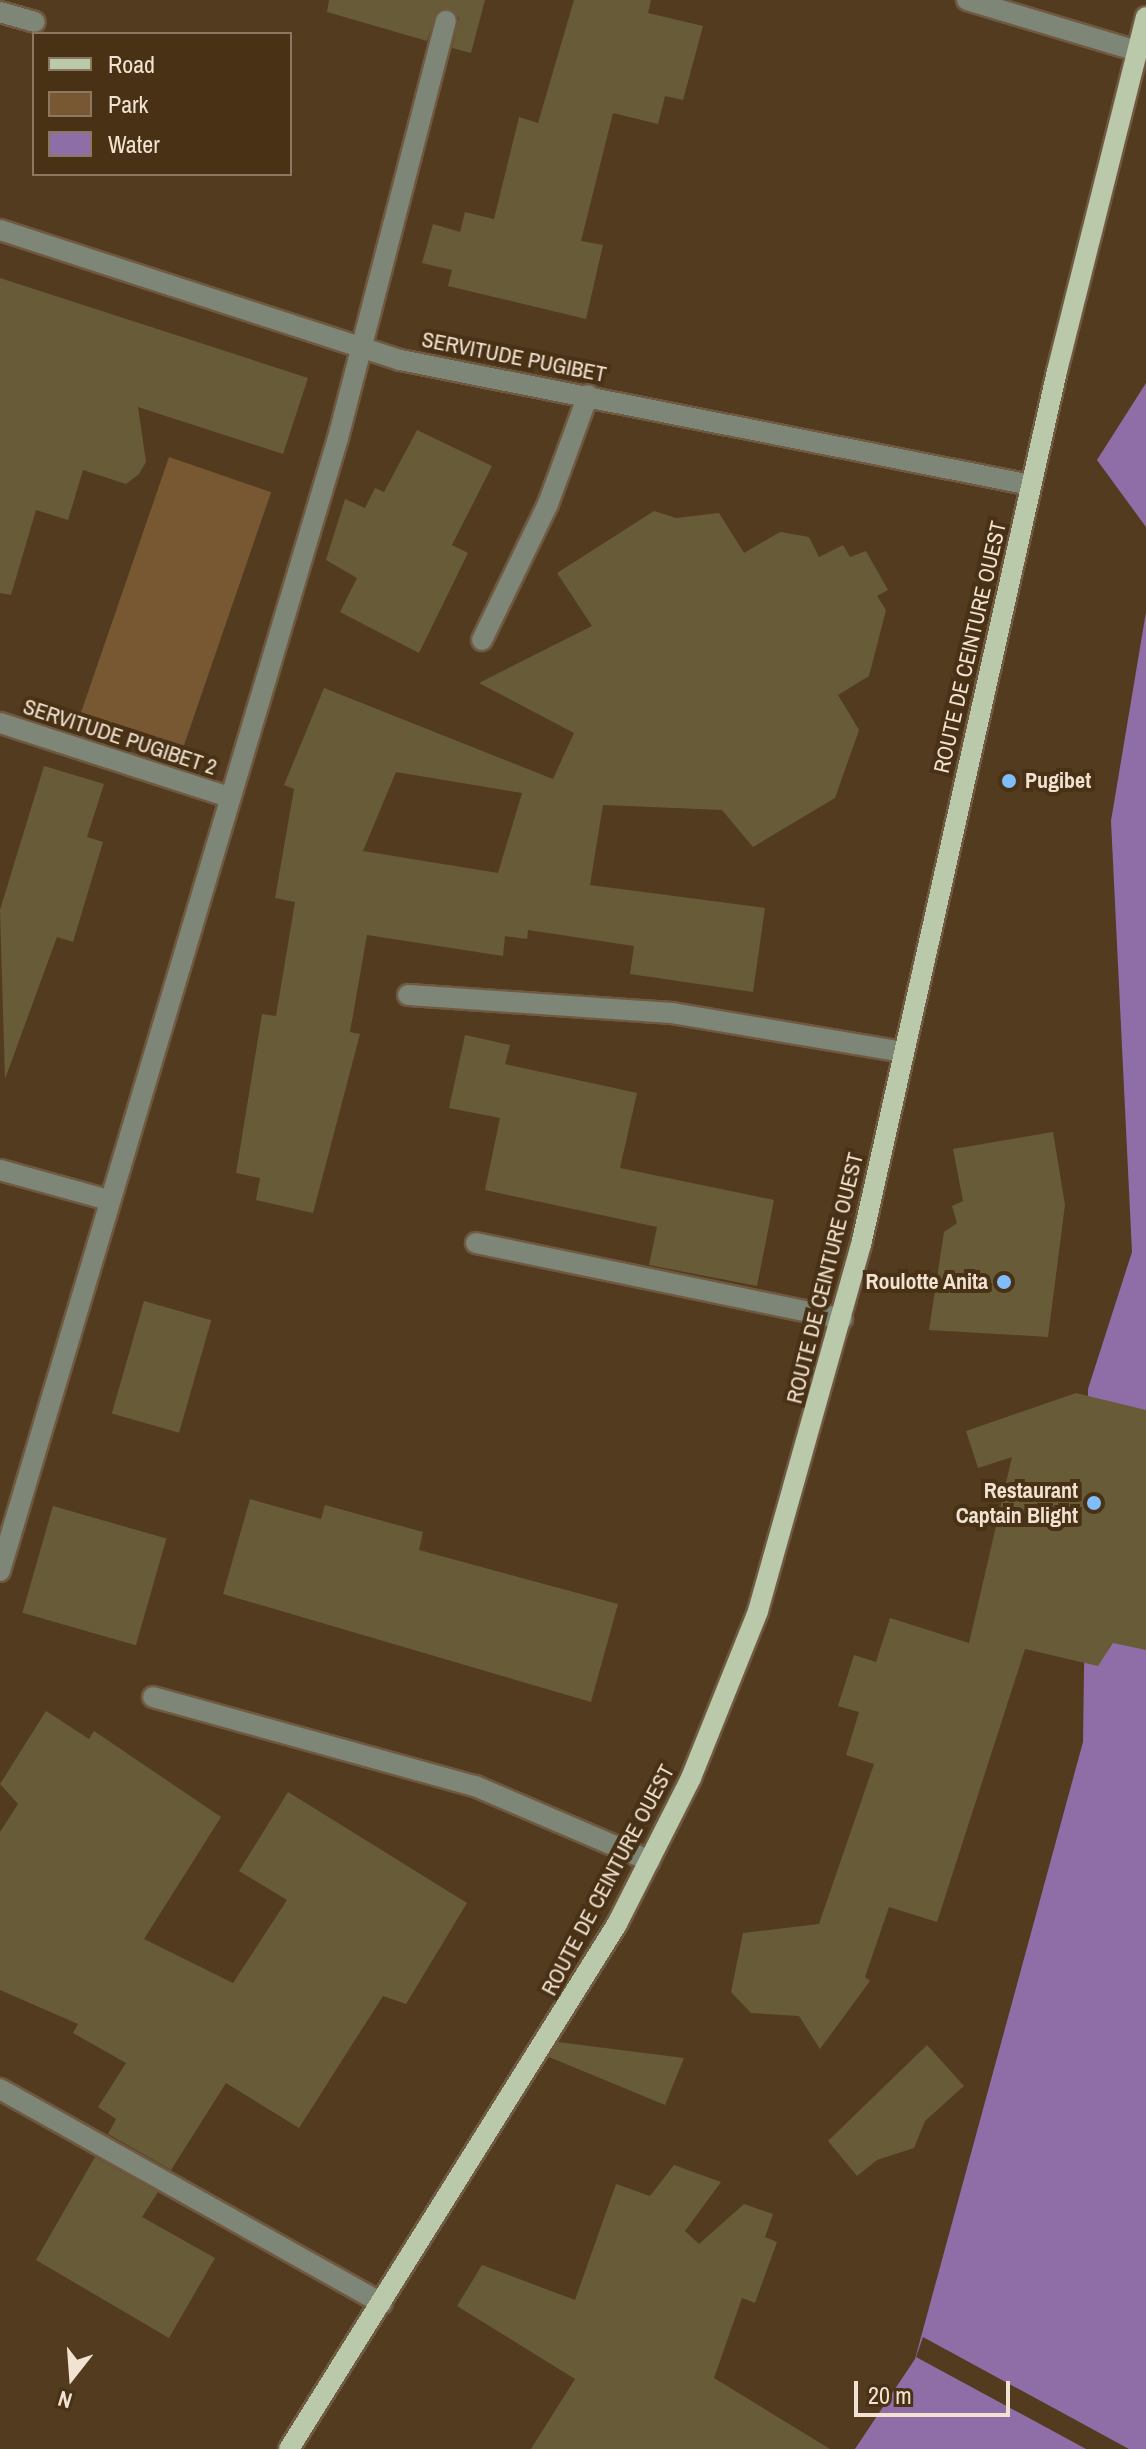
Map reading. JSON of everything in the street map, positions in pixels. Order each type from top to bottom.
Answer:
[{"type":"main road","name":"ROUTE DE CEINTURE OUEST","points":[[289,2449],[573,1999],[650,1861],[758,1611],[842,1319],[1031,485],[1146,17]]},
{"type":"street","points":[[967,0],[1137,51]]},
{"type":"street","points":[[0,12],[35,22]]},
{"type":"street","points":[[0,1571],[360,348],[446,21]]},
{"type":"street","name":"SERVITUDE PUGIBET","points":[[0,230],[360,348],[1031,485]]},
{"type":"street","points":[[482,640],[548,504],[588,395]]},
{"type":"street","name":"SERVITUDE PUGIBET 2","points":[[0,723],[226,796]]},
{"type":"street","points":[[408,995],[672,1013],[903,1052]]},
{"type":"street","points":[[0,1170],[108,1200]]},
{"type":"street","points":[[476,1243],[842,1319]]},
{"type":"street","points":[[153,1697],[475,1786],[650,1861]]},
{"type":"street","points":[[0,2089],[382,2303]]},
{"type":"green space","points":[[169,457],[271,492],[182,751],[80,716]]},
{"type":"water","points":[[1146,383],[1146,527],[1097,460]]},
{"type":"water","points":[[1146,612],[1146,2449],[855,2449],[915,2359],[1083,1742],[1088,1389],[1132,1252],[1111,821]]},
{"type":"pier","points":[[923,2337],[1129,2449],[1086,2449],[916,2357]]},
{"type":"building","points":[[329,0],[485,0],[471,53],[452,48],[459,18],[450,9],[436,13],[427,41],[327,12]]},
{"type":"building","points":[[574,0],[651,0],[648,13],[703,26],[683,100],[665,96],[658,124],[613,113],[581,241],[603,245],[586,319],[448,286],[452,270],[422,263],[433,224],[460,232],[465,212],[494,219],[519,117],[538,123]]},
{"type":"building","points":[[0,278],[308,378],[283,454],[138,407],[146,462],[139,474],[126,484],[83,470],[68,520],[36,510],[11,595],[0,593]]},
{"type":"building","points":[[417,430],[492,466],[452,545],[468,553],[419,653],[340,612],[357,578],[326,560],[345,499],[365,508],[375,488],[384,492]]},
{"type":"building","points":[[654,511],[676,518],[719,513],[744,553],[780,532],[809,537],[819,557],[843,545],[850,557],[866,551],[888,590],[877,596],[886,610],[869,676],[838,695],[859,730],[835,798],[753,847],[722,810],[603,805],[590,885],[765,908],[753,992],[630,974],[634,946],[528,930],[527,939],[505,936],[503,956],[367,935],[350,1032],[360,1034],[313,1213],[256,1200],[260,1178],[236,1173],[262,1014],[276,1016],[295,902],[275,898],[294,789],[284,785],[324,688],[553,779],[574,733],[479,683],[592,626],[557,573]],"holes":[[[396,772],[522,793],[498,873],[363,851]]]},
{"type":"building","points":[[44,766],[104,784],[87,837],[103,842],[73,942],[57,937],[5,1079],[0,910]]},
{"type":"building","points":[[465,1035],[510,1045],[505,1064],[637,1093],[620,1168],[774,1200],[757,1286],[649,1265],[657,1227],[485,1190],[500,1118],[449,1108]]},
{"type":"building","points":[[1053,1132],[1065,1205],[1048,1337],[929,1330],[944,1232],[957,1223],[952,1206],[963,1201],[953,1149]]},
{"type":"building","points":[[144,1301],[211,1320],[179,1433],[112,1413]]},
{"type":"building","points":[[1076,1393],[1146,1410],[1146,1650],[1113,1643],[1098,1666],[1025,1649],[937,1922],[889,1907],[865,1977],[870,1981],[820,2049],[799,2016],[751,2013],[731,1992],[743,1933],[819,1924],[874,1764],[846,1755],[859,1712],[838,1706],[854,1655],[876,1662],[890,1618],[969,1643],[1012,1457],[978,1468],[966,1431]]},
{"type":"building","points":[[250,1499],[321,1519],[325,1505],[423,1532],[419,1550],[618,1604],[591,1702],[223,1594]]},
{"type":"building","points":[[53,1506],[166,1539],[136,1645],[22,1613]]},
{"type":"building","points":[[46,1711],[89,1739],[94,1731],[221,1817],[144,1939],[233,1983],[287,1900],[239,1871],[288,1792],[467,1903],[406,2004],[383,1996],[299,2128],[226,2083],[171,2170],[108,2134],[116,2119],[98,2107],[126,2063],[73,2033],[78,2024],[0,1990],[0,1832],[18,1804],[0,1784]]},
{"type":"building","points":[[558,2042],[684,2058],[665,2105],[549,2057]]},
{"type":"building","points":[[927,2045],[964,2086],[925,2121],[914,2148],[877,2160],[857,2176],[828,2141]]},
{"type":"building","points":[[95,2157],[158,2192],[142,2217],[215,2258],[169,2338],[36,2260]]},
{"type":"building","points":[[674,2165],[721,2182],[685,2231],[699,2244],[744,2204],[773,2214],[765,2237],[777,2242],[755,2303],[742,2298],[714,2378],[830,2449],[531,2449],[575,2379],[457,2306],[482,2265],[575,2300],[616,2184],[650,2196]]},
{"type":"place","name":"Pugibet","points":[[1009,781]]},
{"type":"place","name":"Roulotte Anita","points":[[1004,1282]]},
{"type":"place","name":"Restaurant Captain Blight","points":[[1094,1503]]}]
